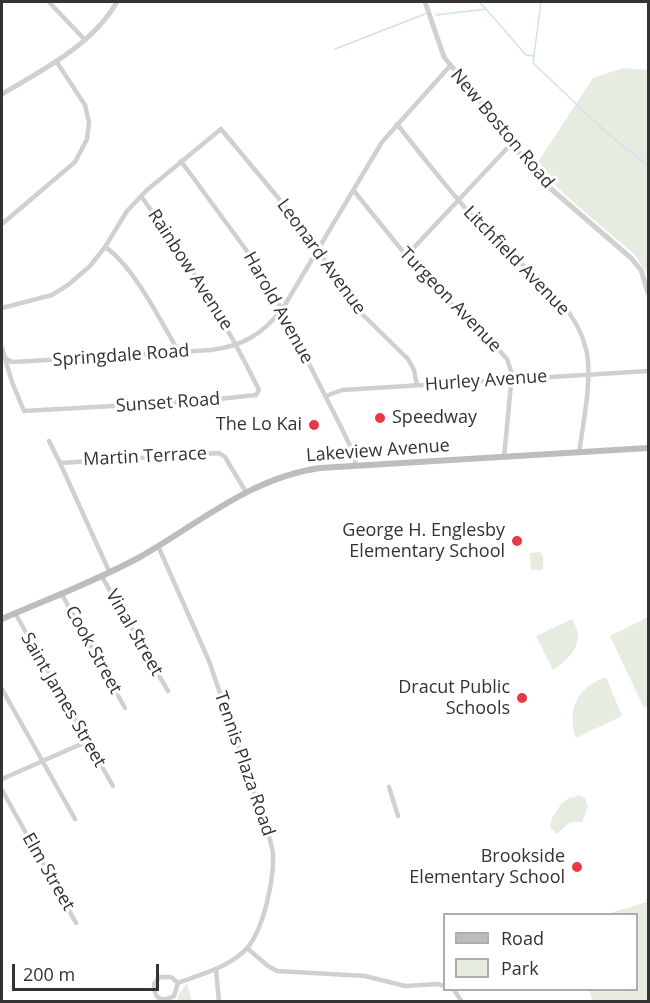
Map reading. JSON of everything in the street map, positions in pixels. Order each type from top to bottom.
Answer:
[{"type":"main road","name":"Lakeview Avenue","points":[[2,619],[109,572],[158,546],[246,492],[274,479],[300,471],[648,448]]},
{"type":"street","points":[[49,2],[84,39]]},
{"type":"street","points":[[2,94],[56,61],[84,39],[108,15],[117,2]]},
{"type":"street","name":"New Boston Road","points":[[425,2],[441,51],[450,66],[483,104],[527,163],[550,188],[631,258],[641,270],[648,293]]},
{"type":"street","points":[[2,224],[69,168],[85,147],[89,122],[85,105],[56,61]]},
{"type":"street","name":"Springdale Road","points":[[5,358],[12,362],[32,362],[230,348],[269,326],[382,142],[450,66]]},
{"type":"street","name":"Litchfield Avenue","points":[[397,124],[489,234],[559,300],[574,321],[586,346],[589,365],[579,453]]},
{"type":"street","name":"Leonard Avenue","points":[[181,161],[221,129],[318,249],[361,312],[408,359],[414,370],[417,386]]},
{"type":"street","points":[[406,256],[512,143]]},
{"type":"street","points":[[2,308],[52,295],[68,285],[90,266],[105,247],[127,211],[181,161]]},
{"type":"street","name":"Harold Avenue","points":[[181,161],[263,273],[354,454],[356,466]]},
{"type":"street","name":"Turgeon Avenue","points":[[354,191],[426,280],[491,340],[505,356],[511,370],[511,379],[504,457]]},
{"type":"street","name":"Rainbow Avenue","points":[[141,196],[192,271],[236,344]]},
{"type":"street","points":[[105,247],[115,253],[134,279],[179,352]]},
{"type":"street","name":"Sunset Road","points":[[5,358],[24,410],[83,409],[256,395],[259,390],[236,344]]},
{"type":"street","points":[[2,348],[5,358]]},
{"type":"street","name":"Hurley Avenue","points":[[326,396],[342,390],[648,371]]},
{"type":"street","name":"Martin Terrace","points":[[50,441],[109,572]]},
{"type":"street","name":"Martin Terrace","points":[[60,463],[219,453],[225,457],[246,492]]},
{"type":"street","name":"Tennis Plaza Road","points":[[158,546],[209,661],[271,844],[272,874],[268,895],[256,934],[247,948]]},
{"type":"street","name":"Vinal Street","points":[[102,575],[168,691]]},
{"type":"street","name":"Cook Street","points":[[61,593],[125,708]]},
{"type":"street","name":"Saint James Street","points":[[15,613],[113,786]]},
{"type":"street","points":[[2,689],[75,819]]},
{"type":"street","points":[[2,779],[88,741]]},
{"type":"street","points":[[389,787],[398,816]]},
{"type":"street","name":"Elm Street","points":[[2,790],[76,923]]},
{"type":"street","points":[[178,983],[216,969],[247,948],[268,966],[277,970],[312,974],[346,974],[405,986],[443,986]]},
{"type":"street","points":[[216,969],[219,1002]]},
{"type":"street","points":[[160,977],[171,977],[178,983],[174,996],[167,1000],[159,999],[154,993],[154,984],[160,977]]},
{"type":"green space","points":[[623,68],[648,70],[648,275],[635,255],[565,195],[536,165],[593,78]]},
{"type":"green space","points":[[540,552],[543,557],[543,570],[531,570],[530,553]]},
{"type":"green space","points":[[648,617],[648,706],[644,708],[610,636]]},
{"type":"green space","points":[[572,619],[578,635],[575,648],[553,670],[536,636]]},
{"type":"green space","points":[[606,677],[622,716],[576,738],[573,718],[576,701],[587,687]]},
{"type":"green space","points":[[578,795],[585,798],[588,806],[582,822],[570,822],[557,834],[550,827],[552,818],[561,804],[570,797]]},
{"type":"green space","points":[[646,899],[648,899],[648,1001],[592,1001],[590,991],[638,991],[638,913],[610,913],[647,902]]},
{"type":"green space","points":[[187,983],[192,1001],[179,1001],[177,997]]},
{"type":"waterway","points":[[479,2],[485,8]]},
{"type":"waterway","points":[[541,2],[533,63],[608,134],[648,166]]},
{"type":"waterway","points":[[436,15],[486,9],[526,55],[533,56]]},
{"type":"waterway","points":[[335,49],[425,14]]},
{"type":"place","name":"Speedway","points":[[380,418]]},
{"type":"place","name":"The Lo Kai","points":[[314,425]]},
{"type":"place","name":"George H. Englesby Elementary School","points":[[517,541]]},
{"type":"place","name":"Dracut Public Schools","points":[[522,698]]},
{"type":"place","name":"Brookside Elementary School","points":[[577,867]]}]
